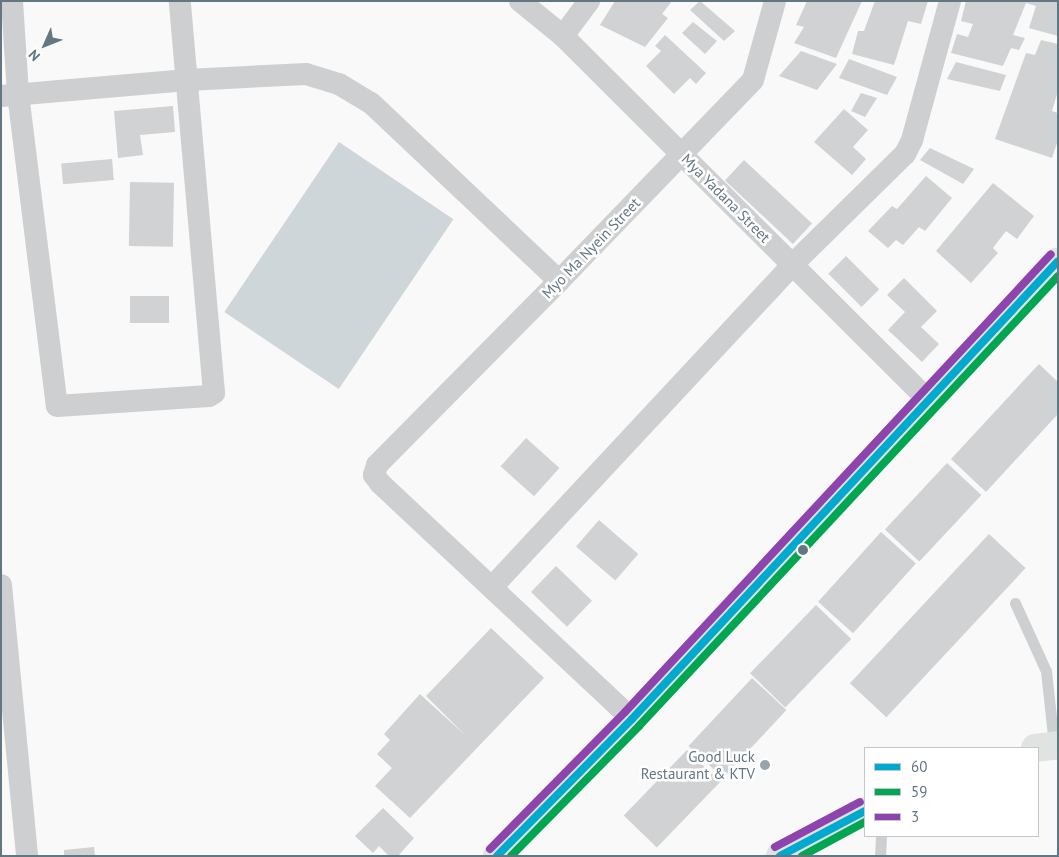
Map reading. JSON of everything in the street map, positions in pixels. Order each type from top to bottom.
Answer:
[{"type":"main road","points":[[497,856],[632,719],[1058,260]]},
{"type":"main road","points":[[780,856],[864,812]]},
{"type":"street","points":[[12,1],[10,95],[57,406],[209,396],[214,393],[180,1]]},
{"type":"street","name":"Mya Yadana Street","points":[[520,1],[563,36],[929,401]]},
{"type":"street","points":[[563,36],[589,1]]},
{"type":"street","name":"Myo Ma Nyein Street","points":[[493,586],[380,483],[374,475],[377,465],[559,281],[753,80],[775,1]]},
{"type":"street","points":[[632,719],[493,586],[793,264],[905,154],[912,140],[950,1]]},
{"type":"street","points":[[10,95],[187,80],[306,74],[339,84],[371,104],[559,281]]},
{"type":"street","points":[[1,585],[27,856]]},
{"type":"lane","points":[[1015,603],[1046,671],[1049,746]]},
{"type":"lane","points":[[880,856],[881,837]]},
{"type":"shaded area","points":[[339,142],[453,219],[339,389],[224,312]]},
{"type":"building","points":[[615,1],[672,1],[662,14],[668,18],[645,47],[600,25]]},
{"type":"building","points":[[700,1],[735,31],[724,41],[690,10]]},
{"type":"building","points":[[807,1],[862,1],[836,58],[794,43],[804,27],[796,25]]},
{"type":"building","points":[[875,1],[928,1],[921,24],[908,21],[894,65],[852,54],[858,31],[864,31]]},
{"type":"building","points":[[966,1],[1058,1],[1058,36],[1029,28],[1036,6],[1026,3],[1013,35],[1025,38],[1019,50],[1011,48],[1003,66],[951,53],[957,34],[968,37],[973,24],[961,21]]},
{"type":"building","points":[[693,22],[717,41],[705,54],[682,33]]},
{"type":"building","points":[[665,35],[706,73],[696,84],[690,78],[674,94],[646,66],[661,51],[655,46]]},
{"type":"building","points":[[1041,40],[1058,44],[1058,91],[1052,111],[1058,113],[1058,140],[1052,158],[995,139],[1026,53],[1035,55]]},
{"type":"building","points":[[801,51],[837,64],[817,90],[779,76]]},
{"type":"building","points":[[849,59],[897,77],[887,95],[839,78]]},
{"type":"building","points":[[956,62],[1006,75],[1000,91],[947,79]]},
{"type":"building","points":[[861,93],[877,98],[865,117],[851,111]]},
{"type":"building","points":[[173,106],[175,132],[140,135],[143,155],[118,158],[114,111]]},
{"type":"building","points":[[844,109],[868,130],[853,147],[866,159],[852,175],[814,142]]},
{"type":"building","points":[[930,148],[974,169],[963,184],[920,160]]},
{"type":"building","points":[[112,159],[114,180],[63,184],[61,163]]},
{"type":"building","points":[[744,160],[812,223],[793,244],[725,180]]},
{"type":"building","points":[[926,176],[952,198],[925,231],[919,227],[903,245],[896,240],[888,248],[868,231],[892,206],[897,209]]},
{"type":"building","points":[[130,182],[174,183],[173,247],[129,246]]},
{"type":"building","points":[[993,183],[1034,216],[1017,239],[1006,231],[993,248],[998,253],[971,283],[936,251]]},
{"type":"building","points":[[846,256],[879,289],[862,307],[828,274]]},
{"type":"building","points":[[904,278],[937,311],[921,327],[939,344],[922,362],[888,330],[905,312],[887,295]]},
{"type":"building","points":[[130,296],[169,296],[169,323],[130,323]]},
{"type":"building","points":[[1039,364],[1058,382],[1058,414],[986,492],[951,459]]},
{"type":"building","points":[[526,438],[559,468],[534,496],[501,466]]},
{"type":"building","points":[[947,463],[981,495],[919,562],[885,530]]},
{"type":"building","points":[[599,520],[638,554],[615,581],[576,546]]},
{"type":"building","points":[[881,532],[916,563],[853,633],[818,602]]},
{"type":"building","points":[[989,534],[1026,568],[886,717],[850,683]]},
{"type":"building","points":[[556,566],[592,601],[567,627],[531,592]]},
{"type":"building","points":[[816,605],[851,639],[785,707],[750,673]]},
{"type":"building","points":[[491,628],[544,678],[410,818],[375,786],[392,768],[377,754],[390,740],[384,734],[420,694],[466,736],[426,696]]},
{"type":"building","points":[[752,678],[786,710],[723,778],[689,746]]},
{"type":"building","points":[[687,750],[720,782],[657,847],[624,815]]},
{"type":"building","points":[[383,808],[414,838],[398,856],[389,856],[379,846],[373,853],[355,836]]},
{"type":"building","points":[[94,847],[95,856],[64,856],[64,850]]},
{"type":"transit line","name":"3","points":[[490,849],[625,712],[1051,254]]},
{"type":"transit line","name":"60","points":[[497,856],[632,719],[1058,261]]},
{"type":"transit line","name":"59","points":[[511,856],[639,726],[1058,276]]},
{"type":"transit line","name":"3","points":[[775,847],[860,802]]},
{"type":"transit line","name":"60","points":[[780,856],[864,812]]},
{"type":"transit line","name":"59","points":[[802,856],[864,823]]},
{"type":"place","name":"Good Luck Restaurant & KTV","points":[[765,765]]}]
